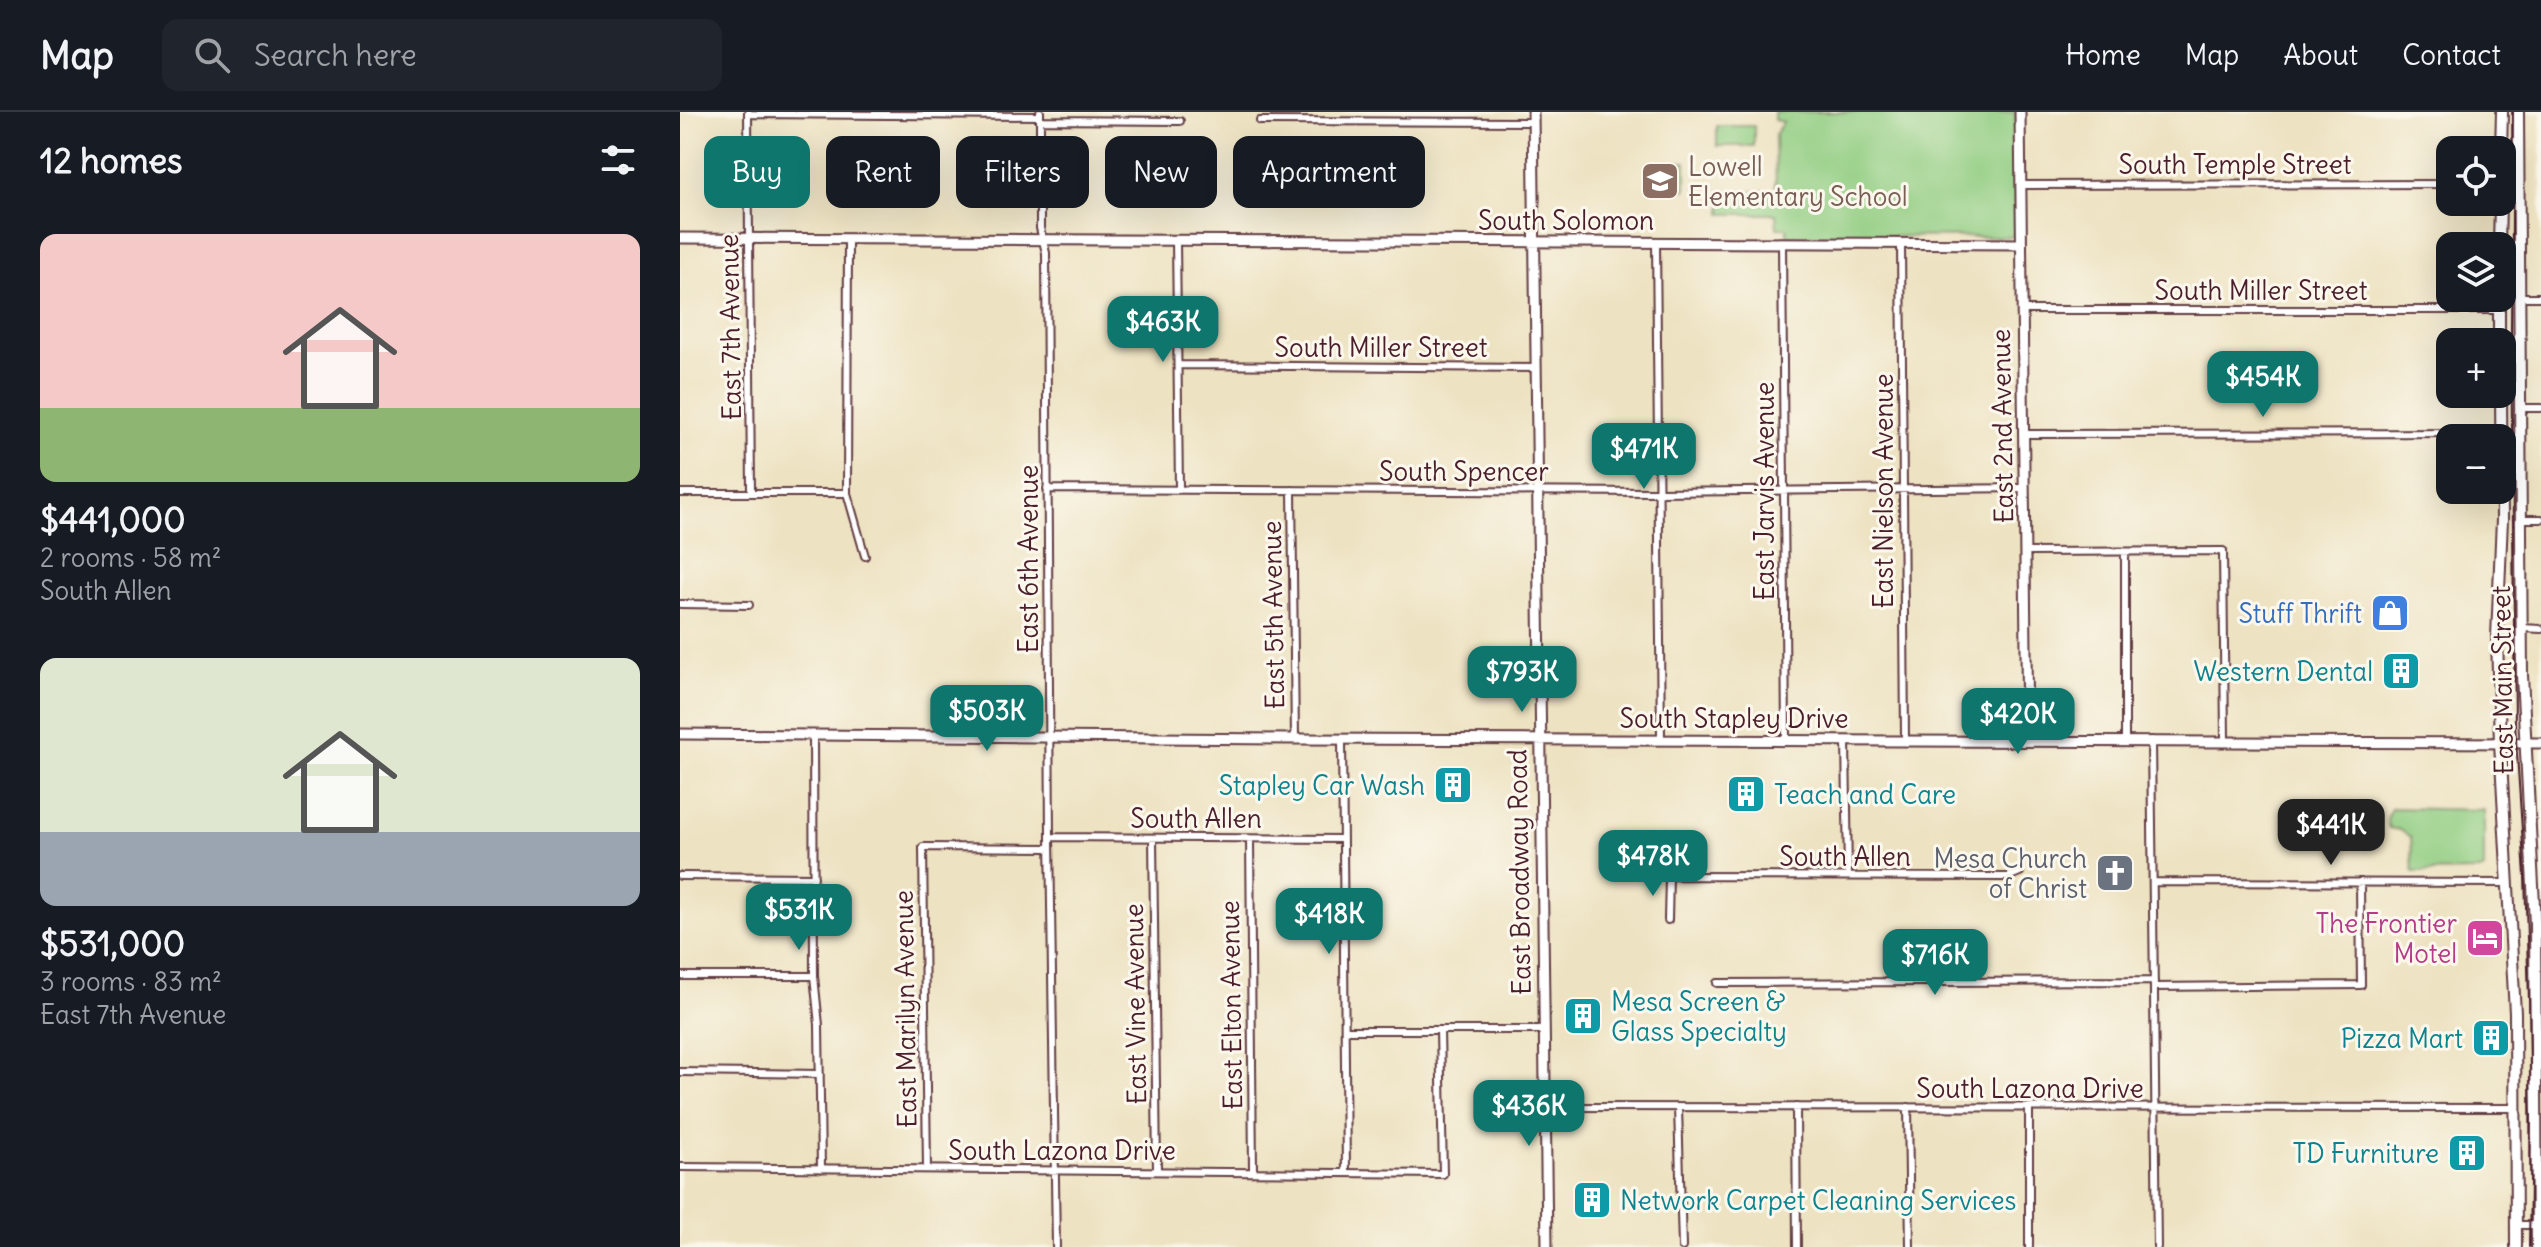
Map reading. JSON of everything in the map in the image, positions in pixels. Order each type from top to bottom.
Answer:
[{"type":"main road","name":"East 2nd Avenue","points":[[2020,112],[2027,740]]},
{"type":"main road","points":[[2501,136],[2502,112]]},
{"type":"main road","name":"East Main Street","points":[[2518,112],[2522,628],[2524,743],[2535,924],[2537,1247]]},
{"type":"main road","name":"East Broadway Road","points":[[1533,117],[1547,1247]]},
{"type":"main road","name":"South Solomon","points":[[680,238],[2021,244]]},
{"type":"main road","name":"East Main Street","points":[[2502,504],[2498,599],[2500,742],[2515,1013],[2516,1247]]},
{"type":"main road","name":"South Stapley Drive","points":[[680,734],[2541,743]]},
{"type":"street","points":[[748,113],[1040,116],[1180,121]]},
{"type":"street","name":"East 7th Avenue","points":[[748,113],[751,493]]},
{"type":"street","name":"East 6th Avenue","points":[[1040,116],[1040,228],[1046,253],[1056,1247]]},
{"type":"street","points":[[1260,121],[1533,117]]},
{"type":"street","name":"South Temple Street","points":[[2021,185],[2436,184]]},
{"type":"street","points":[[848,240],[847,493],[865,556]]},
{"type":"street","points":[[1176,240],[1179,488]]},
{"type":"street","points":[[1656,242],[1661,739]]},
{"type":"street","name":"East Jarvis Avenue","points":[[1782,242],[1786,739]]},
{"type":"street","name":"East Nielson Avenue","points":[[1901,243],[1905,739]]},
{"type":"street","points":[[2519,297],[2541,297]]},
{"type":"street","name":"South Miller Street","points":[[2022,310],[2436,305]]},
{"type":"street","name":"South Miller Street","points":[[1178,365],[1536,368]]},
{"type":"street","points":[[2520,408],[2541,408]]},
{"type":"street","points":[[2024,434],[2436,433]]},
{"type":"street","name":"South Spencer","points":[[1047,489],[1659,492],[2025,488]]},
{"type":"street","name":"East 5th Avenue","points":[[1292,490],[1295,739]]},
{"type":"street","points":[[680,493],[847,493]]},
{"type":"street","points":[[2521,519],[2541,519]]},
{"type":"street","points":[[2026,552],[2223,551],[2225,740]]},
{"type":"street","points":[[2125,552],[2125,740]]},
{"type":"street","points":[[680,604],[749,605]]},
{"type":"street","points":[[2522,628],[2541,629]]},
{"type":"street","points":[[813,734],[814,976],[819,1025],[821,1169]]},
{"type":"street","points":[[1342,739],[1346,1172]]},
{"type":"street","points":[[1846,740],[1848,876]]},
{"type":"street","points":[[2151,740],[2157,1247]]},
{"type":"street","name":"South Allen","points":[[1050,837],[1343,839]]},
{"type":"street","name":"East Vine Avenue","points":[[1153,838],[1157,1170]]},
{"type":"street","name":"East Elton Avenue","points":[[1250,839],[1253,1171]]},
{"type":"street","name":"East Marilyn Avenue","points":[[927,1169],[923,847],[1050,848]]},
{"type":"street","name":"South Allen","points":[[1668,920],[1669,876],[2008,877],[2020,872]]},
{"type":"street","points":[[680,876],[814,877]]},
{"type":"street","points":[[2153,882],[2509,883]]},
{"type":"street","points":[[1717,983],[2361,985],[2360,882]]},
{"type":"street","points":[[680,976],[814,976]]},
{"type":"street","points":[[1345,1030],[1544,1030]]},
{"type":"street","name":"South Lazona Drive","points":[[680,1167],[1443,1174],[1440,1030]]},
{"type":"street","points":[[680,1072],[820,1074]]},
{"type":"street","name":"South Lazona Drive","points":[[1545,1107],[2515,1108]]},
{"type":"street","points":[[1678,1107],[1682,1247]]},
{"type":"street","points":[[1796,1107],[1797,1247]]},
{"type":"street","points":[[1908,1107],[1910,1247]]},
{"type":"street","points":[[2029,1107],[2029,1247]]},
{"type":"street","points":[[2515,1225],[2539,1225]]},
{"type":"green space","points":[[1774,112],[2015,112],[2016,234],[2010,237],[1787,236],[1787,228],[1777,228],[1776,214],[1722,214],[1722,191],[1776,191],[1775,135],[1783,122],[1774,120]]},
{"type":"green space","points":[[1717,126],[1754,126],[1754,146],[1717,146]]},
{"type":"green space","points":[[1660,162],[1686,162],[1686,190],[1660,190]]},
{"type":"green space","points":[[2392,808],[2484,810],[2484,869],[2413,872],[2411,837],[2388,826],[2387,818]]},
{"type":"tram line","points":[[2513,112],[2511,329],[2515,723],[2529,1000],[2529,1247]]},
{"type":"place","name":"Lowell Elementary School","points":[[1660,181]]},
{"type":"place","name":"Stuff Thrift","points":[[2390,613]]},
{"type":"place","name":"Western Dental","points":[[2401,671]]},
{"type":"place","name":"Stapley Car Wash","points":[[1453,785]]},
{"type":"place","name":"Teach and Care","points":[[1746,794]]},
{"type":"place","name":"Mesa Church of Christ","points":[[2115,873]]},
{"type":"place","name":"The Frontier Motel","points":[[2485,938]]},
{"type":"place","name":"Mesa Screen & Glass Specialty","points":[[1583,1016]]},
{"type":"place","name":"Pizza Mart","points":[[2491,1038]]},
{"type":"place","name":"TD Furniture","points":[[2467,1153]]},
{"type":"place","name":"Network Carpet Cleaning Services","points":[[1592,1200]]}]
